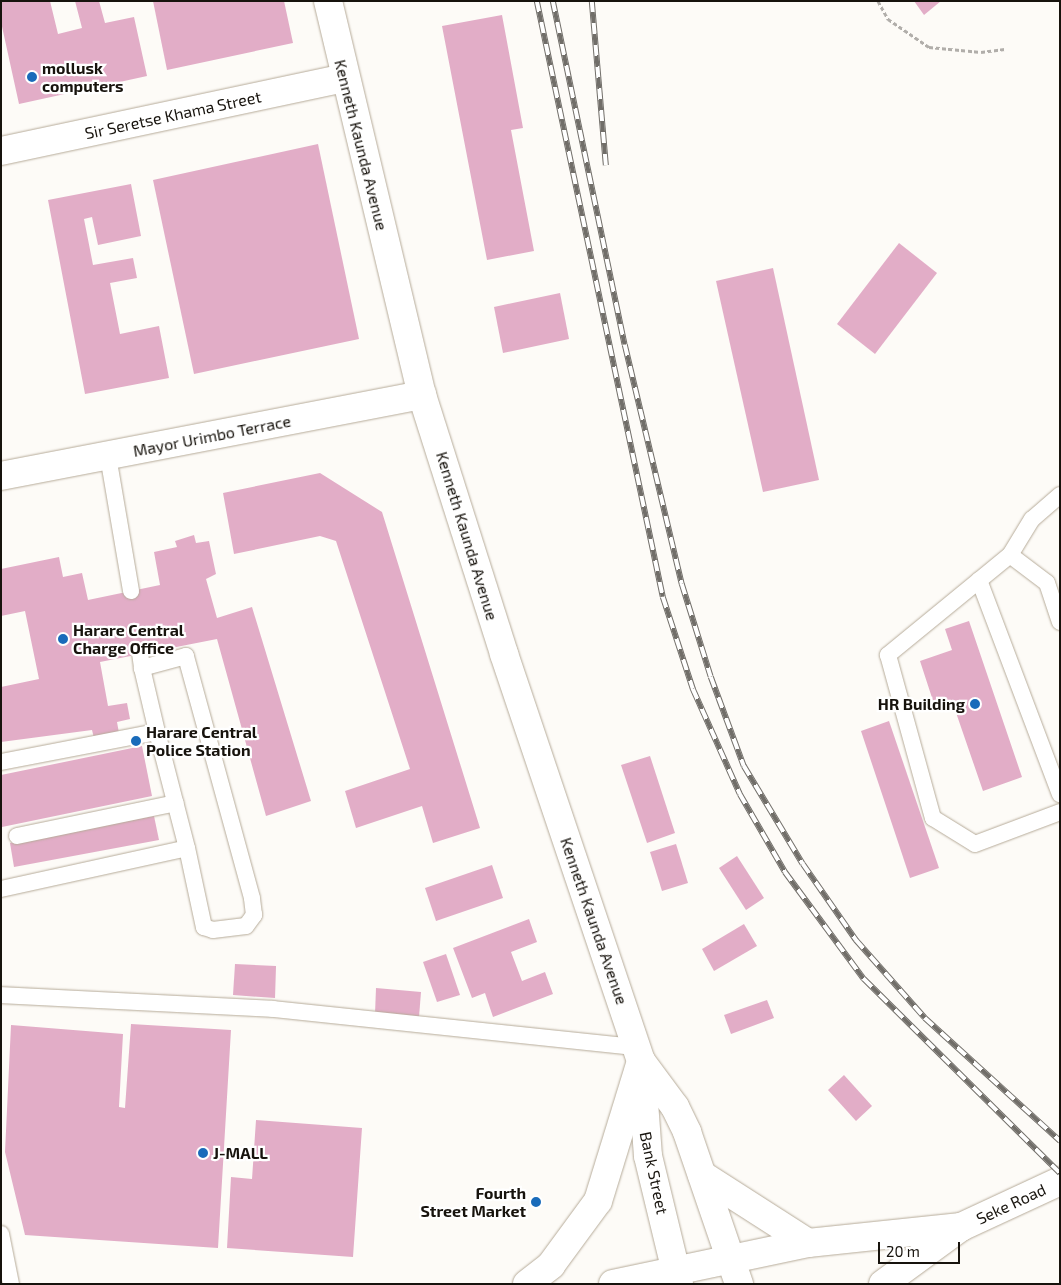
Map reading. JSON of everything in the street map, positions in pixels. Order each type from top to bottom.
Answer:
[{"type":"main road","name":"Kenneth Kaunda Avenue","points":[[328,1],[344,78],[422,395],[501,644],[639,1054]]},
{"type":"main road","name":"Sir Seretse Khama Street","points":[[1,151],[344,78]]},
{"type":"main road","name":"Mayor Urimbo Terrace","points":[[1,476],[422,395]]},
{"type":"main road","points":[[639,1054],[675,1107],[702,1175],[732,1258],[739,1284]]},
{"type":"main road","points":[[527,1284],[551,1265],[598,1201],[639,1054]]},
{"type":"main road","name":"Bank Street","points":[[639,1054],[648,1156],[678,1278]]},
{"type":"main road","points":[[702,1175],[808,1243]]},
{"type":"main road","name":"Seke Road","points":[[961,1227],[1060,1181]]},
{"type":"main road","points":[[613,1284],[678,1278],[732,1258],[808,1243],[961,1227]]},
{"type":"main road","points":[[883,1284],[961,1227]]},
{"type":"lane","points":[[108,456],[131,591]]},
{"type":"lane","points":[[1060,495],[1032,519],[1010,555],[888,655],[933,818],[975,844],[1060,812]]},
{"type":"lane","points":[[1010,555],[1047,583],[1060,622]]},
{"type":"lane","points":[[979,580],[1060,794]]},
{"type":"lane","points":[[186,656],[252,898],[254,915],[246,926],[212,930],[204,927],[187,848],[157,732],[141,661],[186,656]]},
{"type":"lane","points":[[1,762],[157,732]]},
{"type":"lane","points":[[17,836],[176,803]]},
{"type":"lane","points":[[1,889],[187,848]]},
{"type":"lane","points":[[1,995],[273,1009],[639,1054]]},
{"type":"lane","points":[[1,1234],[11,1284]]},
{"type":"path","points":[[878,1],[888,19],[929,48],[980,52],[1007,49]]},
{"type":"building","points":[[1,1],[50,1],[58,34],[82,28],[75,1],[99,1],[105,23],[134,17],[147,76],[19,104],[1,22]]},
{"type":"building","points":[[153,1],[284,1],[293,43],[167,70]]},
{"type":"building","points":[[914,1],[941,1],[924,15]]},
{"type":"building","points":[[502,15],[523,128],[511,130],[534,251],[487,260],[442,26]]},
{"type":"building","points":[[318,144],[359,339],[194,374],[153,180]]},
{"type":"building","points":[[131,184],[141,236],[98,245],[92,217],[84,219],[93,265],[133,258],[137,278],[110,283],[120,334],[159,326],[169,378],[85,394],[48,200]]},
{"type":"building","points":[[899,243],[937,273],[875,354],[837,324]]},
{"type":"building","points":[[773,268],[819,480],[763,492],[716,281]]},
{"type":"building","points":[[560,293],[569,339],[503,353],[494,307]]},
{"type":"building","points":[[320,473],[382,512],[480,828],[433,843],[422,806],[356,828],[345,791],[410,769],[336,541],[320,536],[234,554],[223,493]]},
{"type":"building","points":[[194,535],[196,543],[209,541],[216,574],[206,579],[217,618],[252,607],[311,801],[266,816],[217,639],[100,662],[108,706],[127,703],[130,719],[117,722],[119,733],[94,738],[92,730],[1,742],[1,687],[39,679],[25,611],[1,616],[1,569],[59,557],[63,577],[82,573],[88,600],[160,585],[154,552],[177,547],[175,541]]},
{"type":"building","name":"HR Building","points":[[969,621],[1022,777],[983,791],[952,701],[935,707],[920,661],[952,650],[945,629]]},
{"type":"building","points":[[889,721],[939,868],[910,878],[861,731]]},
{"type":"building","points":[[142,746],[152,796],[2,827],[1,775]]},
{"type":"building","points":[[650,756],[675,833],[647,843],[621,765]]},
{"type":"building","points":[[154,816],[159,840],[14,867],[10,843]]},
{"type":"building","points":[[676,844],[688,883],[662,891],[650,852]]},
{"type":"building","points":[[737,856],[764,898],[746,910],[719,868]]},
{"type":"building","points":[[492,865],[503,898],[436,921],[425,888]]},
{"type":"building","points":[[529,919],[537,942],[511,952],[522,981],[545,972],[553,994],[493,1017],[485,993],[472,998],[453,948]]},
{"type":"building","points":[[744,924],[757,946],[714,971],[702,949]]},
{"type":"building","points":[[446,954],[460,995],[437,1002],[423,962]]},
{"type":"building","points":[[235,964],[276,966],[275,998],[233,995]]},
{"type":"building","points":[[376,988],[421,992],[419,1017],[375,1014]]},
{"type":"building","points":[[767,1000],[774,1018],[731,1034],[724,1015]]},
{"type":"building","points":[[131,1024],[231,1030],[218,1248],[25,1235],[5,1152],[11,1025],[123,1034],[119,1107],[125,1108]]},
{"type":"building","points":[[844,1075],[872,1106],[856,1121],[828,1090]]},
{"type":"building","points":[[256,1120],[362,1128],[353,1257],[227,1248],[231,1177],[252,1179]]},
{"type":"railway","points":[[537,1],[663,597],[693,689],[740,794],[785,872],[864,979],[1060,1173]]},
{"type":"railway","points":[[553,1],[625,345],[682,584],[711,677],[744,766],[803,864],[856,940],[925,1018],[1060,1141]]},
{"type":"railway","points":[[592,1],[606,165]]},
{"type":"place","name":"mollusk computers","points":[[32,77]]},
{"type":"place","name":"Harare Central Charge Office","points":[[63,639]]},
{"type":"place","name":"HR Building","points":[[975,704]]},
{"type":"place","name":"Harare Central Police Station","points":[[136,741]]},
{"type":"place","name":"J-MALL","points":[[203,1153]]},
{"type":"place","name":"Fourth Street Market","points":[[536,1202]]}]
